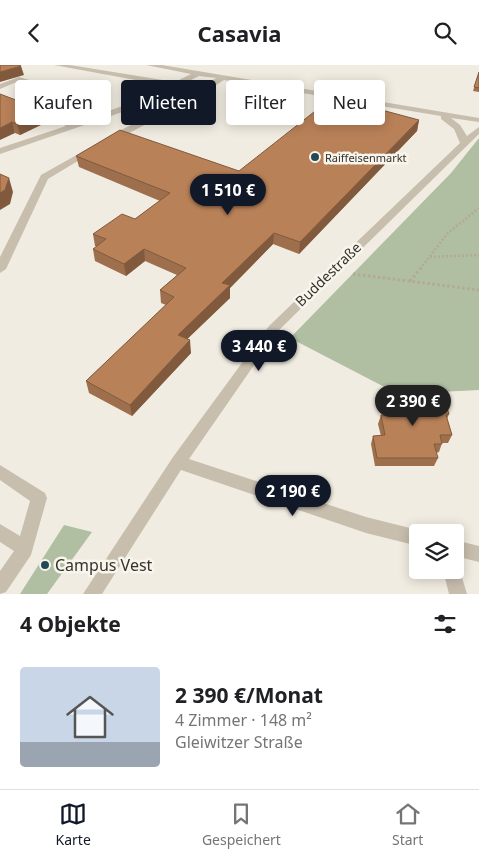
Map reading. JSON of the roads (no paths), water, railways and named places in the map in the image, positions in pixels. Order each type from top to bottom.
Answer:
[{"type":"street","points":[[57,65],[148,80]]},
{"type":"street","points":[[149,65],[479,120]]},
{"type":"street","points":[[188,80],[216,65]]},
{"type":"street","points":[[0,269],[44,177],[134,125],[196,95],[223,77]]},
{"type":"street","points":[[0,87],[15,81]]},
{"type":"street","points":[[438,113],[458,125],[463,133],[464,142]]},
{"type":"street","points":[[0,151],[74,125]]},
{"type":"street","name":"Buddestraße","points":[[92,594],[178,461],[273,329],[479,129]]},
{"type":"street","points":[[0,142],[11,147]]},
{"type":"street","points":[[178,461],[366,525],[409,537]]},
{"type":"street","points":[[0,472],[39,497],[25,549],[0,586]]},
{"type":"street","points":[[0,532],[25,549]]},
{"type":"street","points":[[464,550],[479,554]]},
{"type":"street","points":[[454,579],[458,594]]},
{"type":"place","name":"Raiffeisenmarkt","points":[[315,157]]},
{"type":"place","name":"Campus Vest","points":[[45,565]]}]
